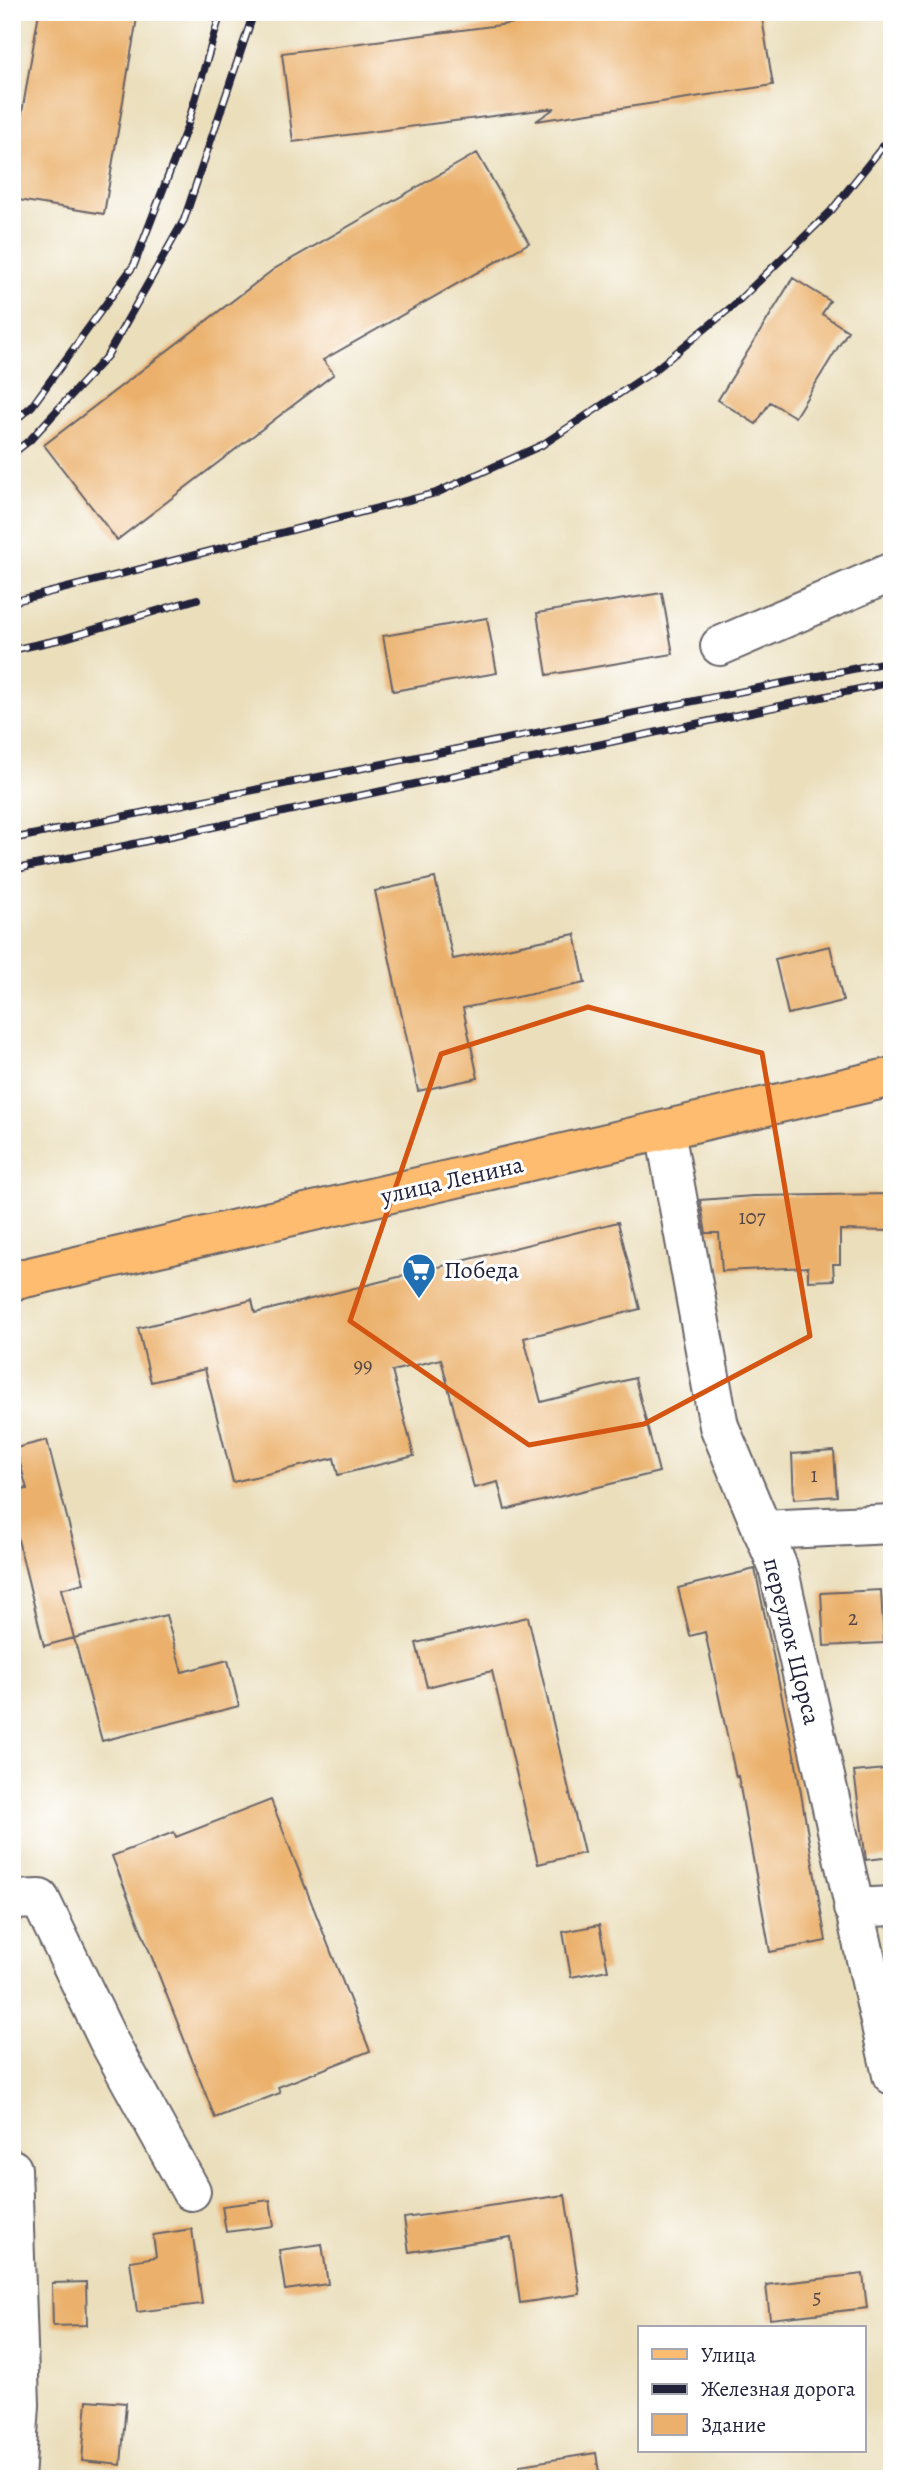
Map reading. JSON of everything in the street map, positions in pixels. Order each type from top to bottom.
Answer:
[{"type":"main road","name":"улица Ленина","points":[[12,1281],[892,1077]]},
{"type":"street","points":[[720,646],[892,572]]},
{"type":"street","name":"переулок Щорса","points":[[665,1130],[719,1426],[778,1567],[892,2075]]},
{"type":"street","points":[[762,1530],[892,1524]]},
{"type":"street","points":[[12,1900],[40,1899],[108,2040],[191,2191]]},
{"type":"street","points":[[853,1908],[892,1906]]},
{"type":"street","points":[[12,2169],[20,2405],[15,2479]]},
{"type":"highlighted area","points":[[588,1007],[762,1053],[810,1336],[644,1424],[529,1445],[350,1321],[441,1054]]},
{"type":"building","points":[[39,12],[138,12],[104,214],[12,199],[12,172]]},
{"type":"building","points":[[562,12],[761,12],[773,85],[536,121],[555,108],[293,142],[282,53],[563,17]]},
{"type":"building","points":[[477,153],[529,243],[323,360],[334,374],[117,540],[44,445],[274,269]]},
{"type":"building","points":[[793,278],[830,301],[822,314],[848,331],[795,417],[770,402],[756,424],[718,400]]},
{"type":"building","points":[[662,593],[673,654],[547,675],[537,613]]},
{"type":"building","points":[[487,618],[497,673],[393,691],[383,636]]},
{"type":"building","points":[[435,878],[453,959],[575,934],[585,983],[463,1008],[478,1078],[418,1091],[375,891]]},
{"type":"building","points":[[830,946],[843,1001],[788,1014],[775,959]]},
{"type":"building","points":[[892,1194],[892,1231],[840,1230],[840,1264],[833,1264],[834,1280],[808,1281],[808,1267],[722,1271],[719,1233],[706,1233],[700,1200],[753,1196]]},
{"type":"building","points":[[618,1222],[640,1309],[524,1338],[541,1402],[635,1378],[659,1472],[505,1510],[498,1482],[474,1488],[441,1359],[392,1371],[414,1456],[338,1475],[334,1458],[233,1482],[205,1369],[151,1382],[138,1328],[252,1300],[255,1313]]},
{"type":"building","points":[[47,1440],[84,1583],[61,1589],[74,1638],[44,1646],[12,1515],[12,1492],[27,1489],[16,1448]]},
{"type":"building","points":[[834,1451],[837,1496],[794,1499],[792,1454]]},
{"type":"building","points":[[755,1569],[796,1764],[826,1941],[770,1952],[738,1776],[736,1777],[705,1632],[690,1636],[678,1588]]},
{"type":"building","points":[[881,1590],[884,1643],[824,1646],[821,1593]]},
{"type":"building","points":[[166,1615],[182,1672],[228,1660],[239,1706],[102,1741],[74,1638]]},
{"type":"building","points":[[528,1617],[584,1853],[538,1864],[492,1671],[427,1687],[416,1643]]},
{"type":"building","points":[[886,1769],[892,1818],[892,1857],[866,1860],[854,1772]]},
{"type":"building","points":[[271,1800],[370,2051],[278,2087],[280,2093],[215,2118],[112,1856],[174,1832],[176,1837]]},
{"type":"building","points":[[599,1925],[608,1970],[571,1977],[563,1932]]},
{"type":"building","points":[[565,2195],[580,2294],[520,2303],[511,2237],[409,2252],[404,2218]]},
{"type":"building","points":[[270,2200],[274,2226],[226,2232],[222,2206]]},
{"type":"building","points":[[192,2229],[202,2304],[137,2312],[130,2261],[156,2257],[153,2235]]},
{"type":"building","points":[[322,2244],[328,2284],[285,2290],[279,2250]]},
{"type":"building","points":[[863,2274],[867,2308],[770,2319],[766,2285]]},
{"type":"building","points":[[86,2282],[87,2325],[53,2326],[52,2283]]},
{"type":"building","points":[[87,2400],[126,2403],[121,2465],[82,2461]]},
{"type":"building","points":[[596,2453],[600,2479],[521,2479],[520,2465]]},
{"type":"railway","points":[[12,423],[32,406],[134,265],[187,127],[221,12]]},
{"type":"railway","points":[[12,454],[30,440],[107,356],[184,220],[254,12]]},
{"type":"railway","points":[[12,602],[436,493],[542,445],[655,370],[734,305],[831,211],[892,135]]},
{"type":"railway","points":[[12,650],[62,639],[197,599]]},
{"type":"railway","points":[[12,839],[892,661]]},
{"type":"railway","points":[[12,870],[892,682]]},
{"type":"place","name":"Победа","points":[[419,1300]]}]
